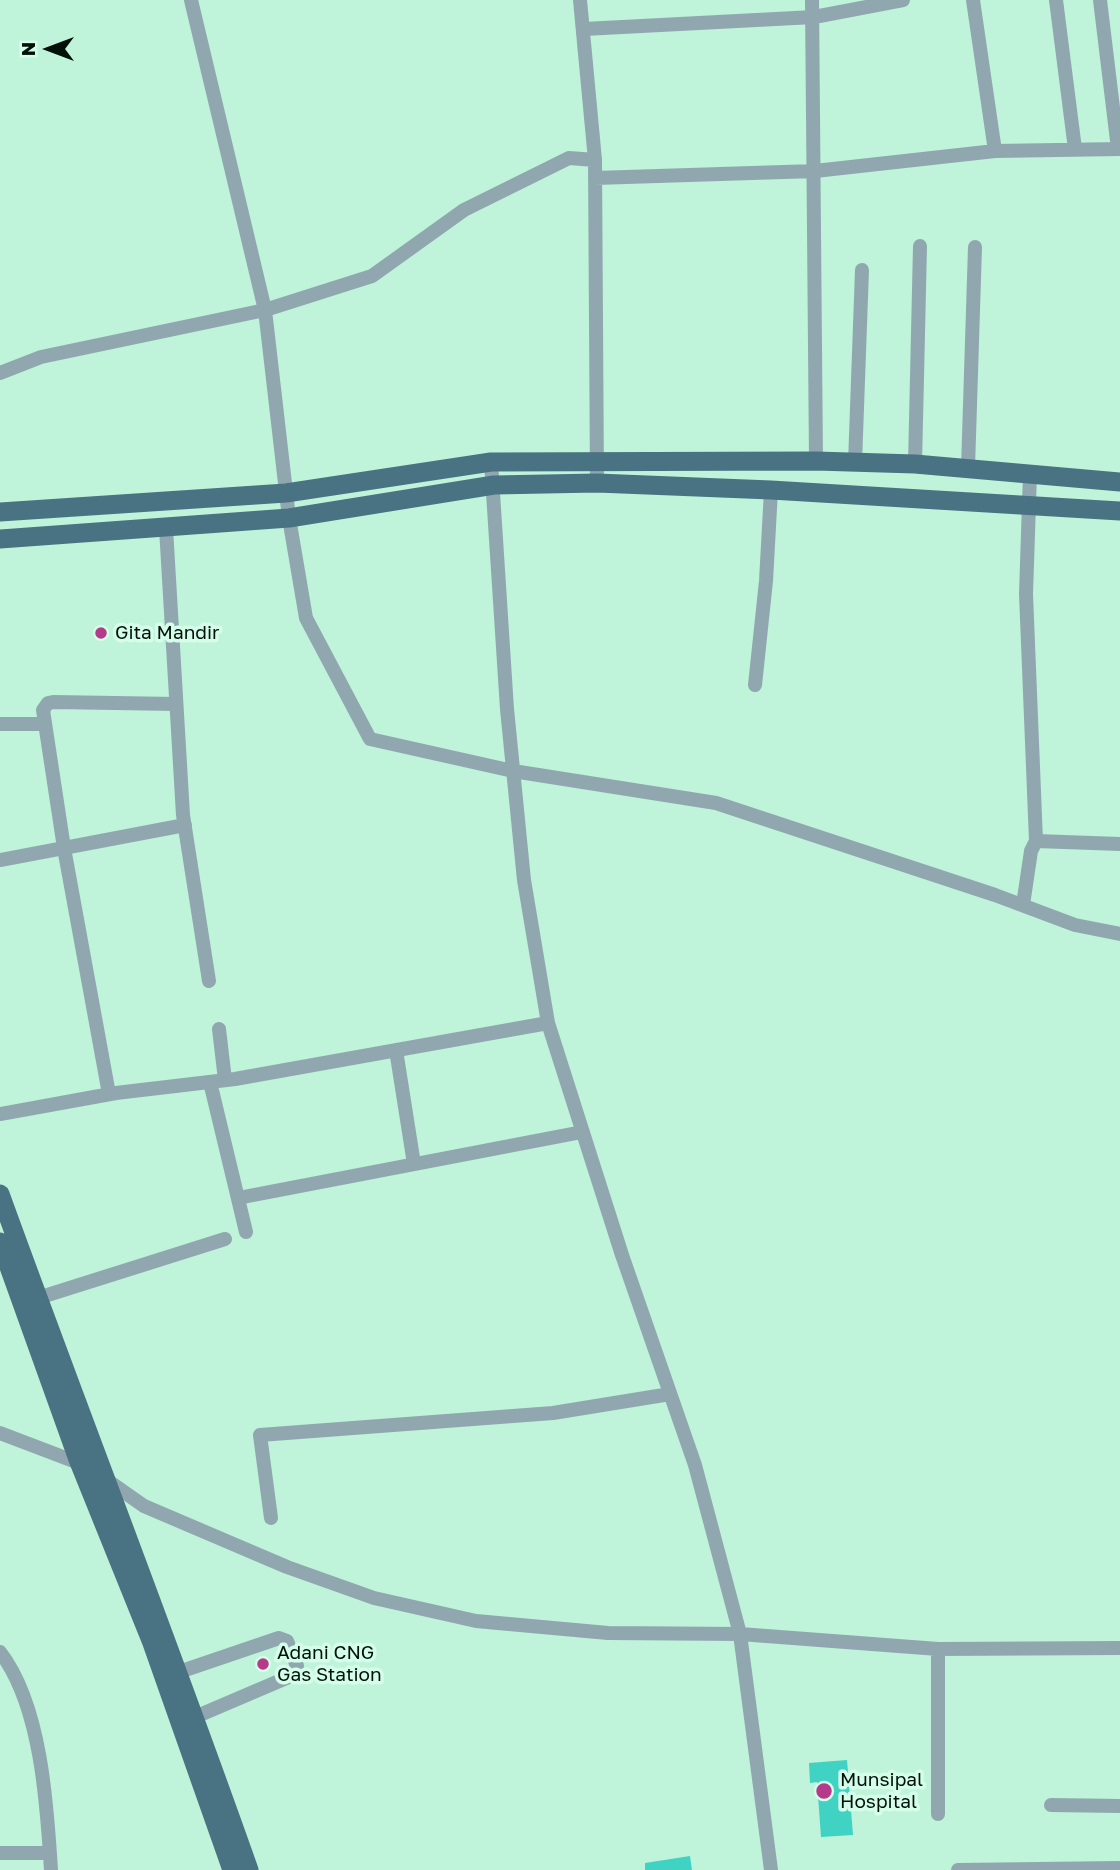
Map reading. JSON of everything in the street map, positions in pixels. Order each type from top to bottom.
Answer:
[{"type":"main road","points":[[0,512],[286,492],[491,462],[816,461],[915,464],[1120,482]]},
{"type":"main road","points":[[0,539],[289,518],[494,485],[597,483],[771,490],[1028,504],[1120,512]]},
{"type":"main road","points":[[0,1194],[179,1672],[249,1870]]},
{"type":"main road","points":[[0,1242],[79,1462],[152,1643],[232,1870]]},
{"type":"street","points":[[191,0],[265,310],[289,518],[306,618],[370,740],[513,771],[716,803],[1076,925],[1120,934]]},
{"type":"street","points":[[580,0],[595,160],[597,483]]},
{"type":"street","points":[[812,0],[816,461]]},
{"type":"street","points":[[584,29],[814,17],[903,0]]},
{"type":"street","points":[[973,0],[995,151]]},
{"type":"street","points":[[1056,0],[1075,149]]},
{"type":"street","points":[[595,178],[815,171],[995,151],[1119,149],[1100,0]]},
{"type":"street","points":[[0,373],[41,357],[265,310],[372,276],[464,210],[569,159],[595,160]]},
{"type":"street","points":[[915,464],[920,246]]},
{"type":"street","points":[[968,468],[975,247]]},
{"type":"street","points":[[855,463],[862,270]]},
{"type":"street","points":[[491,462],[513,771],[524,880],[548,1023],[582,1132],[695,1465],[740,1634],[771,1870]]},
{"type":"street","points":[[1023,905],[1031,851],[1036,841],[1027,594],[1030,473]]},
{"type":"street","points":[[755,685],[766,581],[771,490]]},
{"type":"street","points":[[166,528],[185,825],[209,981]]},
{"type":"street","points":[[109,1094],[64,848],[43,710],[48,703],[176,704]]},
{"type":"street","points":[[0,724],[44,724]]},
{"type":"street","points":[[0,860],[185,825]]},
{"type":"street","points":[[1036,841],[1120,844]]},
{"type":"street","points":[[0,1114],[109,1094],[218,1081],[548,1023]]},
{"type":"street","points":[[219,1029],[218,1081],[246,1232]]},
{"type":"street","points":[[396,1050],[414,1164]]},
{"type":"street","points":[[238,1198],[582,1132]]},
{"type":"street","points":[[38,1298],[225,1239]]},
{"type":"street","points":[[271,1518],[260,1435],[553,1413],[670,1394]]},
{"type":"street","points":[[0,1433],[79,1462],[144,1506],[287,1567],[374,1598],[476,1621],[608,1633],[740,1634],[938,1650],[1120,1648]]},
{"type":"street","points":[[179,1672],[279,1638],[287,1641],[297,1666],[291,1676],[195,1717]]},
{"type":"street","points":[[938,1650],[938,1814]]},
{"type":"street","points":[[0,1652],[11,1666],[38,1746],[51,1870]]},
{"type":"street","points":[[1051,1805],[1120,1806]]},
{"type":"street","points":[[0,1853],[50,1853]]},
{"type":"street","points":[[958,1870],[1120,1868]]},
{"type":"building","points":[[847,1760],[853,1835],[821,1837],[817,1782],[810,1783],[809,1763]]},
{"type":"building","points":[[690,1856],[692,1870],[645,1870],[645,1863]]},
{"type":"place","name":"Gita Mandir","points":[[101,633]]},
{"type":"place","name":"Adani CNG Gas Station","points":[[263,1664]]},
{"type":"place","name":"Munsipal Hospital","points":[[824,1791]]}]
